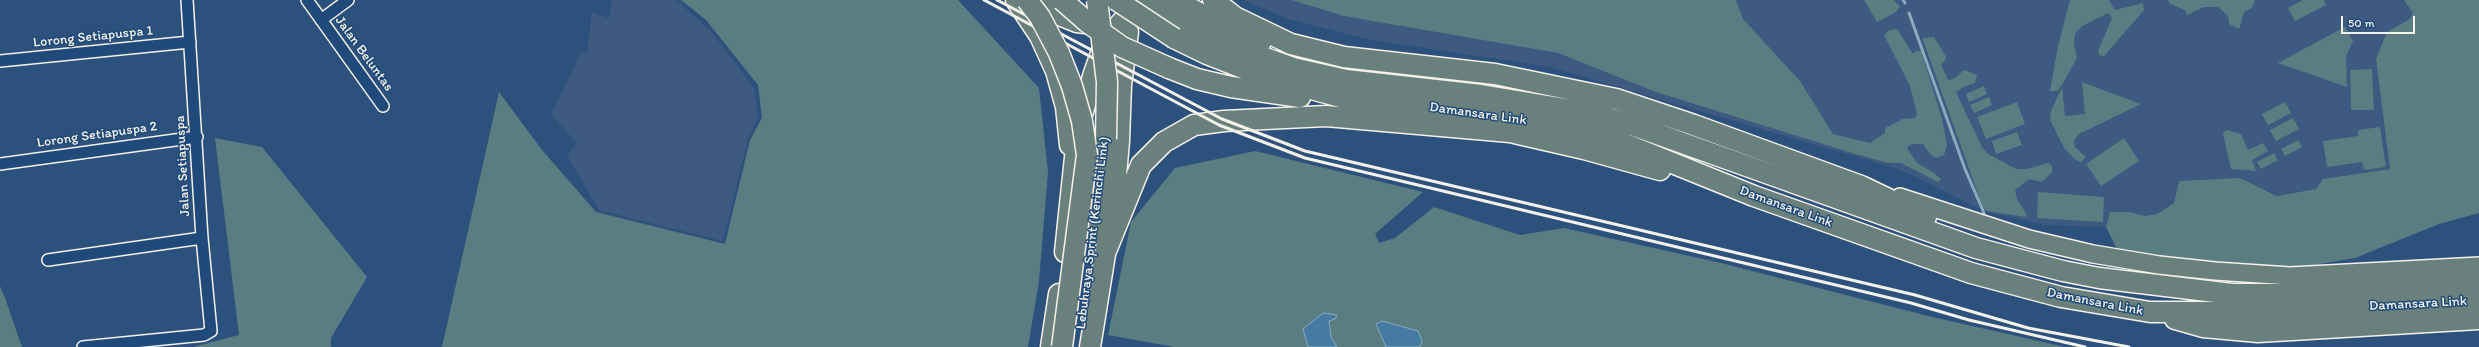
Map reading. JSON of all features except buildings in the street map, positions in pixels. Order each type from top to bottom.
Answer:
[{"type":"highway","points":[[1016,0],[1040,36],[1062,89],[1073,173]]},
{"type":"highway","name":"Lebuhraya Sprint (Kerinchi Link)","points":[[1027,0],[1040,17],[1056,47],[1072,86],[1082,121],[1087,155],[1062,347]]},
{"type":"highway","points":[[1040,0],[1057,14],[1077,22],[1094,24],[1138,0]]},
{"type":"highway","points":[[1062,0],[1087,22],[1122,47],[1197,79],[1231,87],[1310,99],[1352,100]]},
{"type":"highway","name":"Lebuhraya Sprint (Kerinchi Link)","points":[[1078,347],[1106,139],[1106,82],[1097,0]]},
{"type":"highway","name":"Damansara Link","points":[[1116,0],[1180,17],[1207,54],[1263,76],[1352,100],[1483,112],[1582,130],[1623,143],[1754,196],[1971,273],[2061,297],[2150,312],[2259,312],[2430,295],[2479,282]]},
{"type":"highway","points":[[1052,347],[1064,263],[1078,129],[1105,42],[1138,0]]},
{"type":"highway","points":[[1090,347],[1106,251],[1119,141],[1121,85],[1127,40],[1138,0]]},
{"type":"highway","name":"Damansara Link","points":[[1138,0],[1180,17],[1222,42],[1258,57],[1293,68],[1346,80],[1481,95],[1596,114],[1643,128],[1976,248],[2036,264],[2099,278],[2232,294],[2430,295],[2479,300]]},
{"type":"highway","points":[[1213,0],[1235,17],[1291,44],[1344,57],[1463,69],[1616,99],[1694,124],[1861,186],[1939,223],[1976,248]]},
{"type":"highway","points":[[1180,17],[1236,33],[1273,47],[1323,62],[1511,88],[1565,101],[1596,114]]},
{"type":"highway","points":[[1458,80],[1515,79]]},
{"type":"highway","points":[[1078,129],[1092,117],[1107,116],[1115,123],[1119,141]]},
{"type":"highway","points":[[1106,251],[1141,165],[1164,142],[1194,126],[1224,121],[1326,116],[1510,132],[1584,149],[1754,196]]},
{"type":"highway","points":[[2150,312],[2203,327],[2258,332],[2479,319]]},
{"type":"main road","points":[[1861,186],[1940,209],[2029,240],[2108,257],[2215,271],[2290,276],[2479,266]]},
{"type":"street","name":"Jalan Setiapuspa","points":[[83,347],[204,335],[211,331],[202,238],[197,137],[187,0]]},
{"type":"street","name":"Jalan Beluntas","points":[[306,0],[383,106]]},
{"type":"street","points":[[321,20],[348,0]]},
{"type":"street","name":"Lorong Setiapuspa 1","points":[[0,61],[190,42]]},
{"type":"street","name":"Lorong Setiapuspa 2","points":[[0,164],[197,137]]},
{"type":"street","points":[[48,260],[202,238]]},
{"type":"shaded area","points":[[612,0],[676,0],[710,30],[754,88],[758,117],[748,139],[723,241],[599,210],[567,155],[577,143],[551,115],[581,52],[587,53],[592,13],[609,18]]},
{"type":"shaded area","points":[[1244,0],[2404,0],[2414,13],[2410,19],[2387,32],[2376,59],[2391,169],[2323,179],[2316,189],[2277,196],[2268,190],[2174,203],[2157,214],[2145,216],[2130,212],[2110,212],[2106,227],[2045,225],[1986,212],[1901,170],[1550,67],[1366,39],[1285,18]]},
{"type":"shaded area","points":[[1323,313],[1337,315],[1335,319],[1329,321],[1331,337],[1337,347],[1308,347],[1303,329]]},
{"type":"shaded area","points":[[1382,321],[1418,331],[1422,341],[1420,347],[1386,347],[1376,324]]},
{"type":"green space","points":[[681,0],[958,0],[1039,88],[1048,172],[1039,281],[1028,347],[442,347],[499,92],[542,150],[596,212],[725,244],[750,140],[762,118],[758,85],[706,20]]},
{"type":"green space","points":[[1292,0],[1736,0],[1743,19],[1800,81],[1833,134],[1870,143],[1885,133],[1885,128],[1903,119],[1915,118],[1917,114],[1910,86],[1884,35],[1889,30],[1897,29],[1913,54],[1916,51],[1921,51],[1942,119],[1947,145],[1944,155],[1936,158],[1931,155],[1923,144],[1911,144],[1907,148],[1917,163],[1941,179],[1938,182],[1901,163],[1888,163],[1852,153],[1656,92],[1558,53],[1344,16]]},
{"type":"green space","points":[[1864,0],[1893,0],[1900,6],[1896,12],[1877,22]]},
{"type":"green space","points":[[2070,0],[2109,0],[2115,10],[2143,3],[2144,10],[2104,56],[2100,56],[2098,51],[2112,18],[2108,13],[2082,26],[2075,34],[2074,43],[2077,58],[2062,85],[2057,91],[2050,91],[2058,46]]},
{"type":"green space","points":[[2168,0],[2255,0],[2252,8],[2244,12],[2239,29],[2229,24],[2228,16],[2218,7],[2204,7],[2187,15],[2185,10],[2170,4]]},
{"type":"green space","points":[[2303,0],[2324,0],[2326,5],[2295,21],[2288,8]]},
{"type":"green space","points":[[2404,0],[2479,0],[2479,213],[2439,224],[2355,258],[2303,267],[2195,262],[2118,251],[2106,227],[2110,212],[2130,212],[2145,216],[2157,214],[2174,203],[2179,181],[2240,178],[2277,196],[2316,189],[2323,179],[2390,169],[2376,59],[2387,32],[2410,19],[2413,13]]},
{"type":"green space","points":[[2345,27],[2353,41],[2346,56],[2347,87],[2278,63]]},
{"type":"green space","points":[[1934,37],[1945,55],[1946,59],[1941,65],[1948,80],[1954,79],[1964,70],[1977,75],[1975,83],[1963,87],[1956,92],[1982,147],[1988,154],[2016,169],[2027,169],[2048,163],[2052,166],[2052,172],[2042,182],[2029,179],[2015,190],[2017,199],[2027,215],[2025,217],[1987,211],[1983,208],[1923,40],[1923,38]]},
{"type":"green space","points":[[2372,69],[2374,110],[2351,110],[2350,70]]},
{"type":"green space","points":[[2082,82],[2141,104],[2079,134],[2074,140],[2075,147],[2086,157],[2081,162],[2076,160],[2064,148],[2050,120],[2051,111],[2062,87],[2065,116],[2085,114]]},
{"type":"green space","points":[[1984,86],[1987,94],[1969,102],[1966,94]]},
{"type":"green space","points":[[1989,97],[1992,105],[1974,113],[1970,105]]},
{"type":"green space","points":[[2017,102],[2025,124],[1986,139],[1977,117]]},
{"type":"green space","points":[[2285,102],[2291,113],[2268,125],[2262,114]]},
{"type":"green space","points":[[2293,118],[2299,129],[2276,141],[2270,130]]},
{"type":"green space","points":[[2380,127],[2386,167],[2364,170],[2362,162],[2327,167],[2323,141],[2358,136],[2358,130]]},
{"type":"green space","points":[[2227,130],[2241,134],[2248,150],[2263,143],[2268,151],[2252,160],[2256,171],[2231,169],[2223,133]]},
{"type":"green space","points":[[2017,132],[2022,145],[1996,154],[1992,141]]},
{"type":"green space","points":[[215,138],[262,147],[367,277],[331,338],[331,347],[193,347],[239,335]]},
{"type":"green space","points":[[2124,138],[2139,161],[2101,186],[2086,164]]},
{"type":"green space","points":[[2298,140],[2302,147],[2285,156],[2281,149]]},
{"type":"green space","points":[[1255,151],[1423,192],[1375,234],[1379,243],[1395,238],[1434,207],[1520,235],[1564,228],[1721,263],[1928,316],[2065,347],[1174,347],[1108,335],[1131,222],[1175,168]]},
{"type":"green space","points":[[2274,153],[2278,160],[2261,169],[2257,162]]},
{"type":"green space","points":[[2038,192],[2104,197],[2103,222],[2037,218]]},
{"type":"green space","points":[[0,286],[5,298],[22,347],[0,347]]},
{"type":"waterway","points":[[1909,13],[1965,169],[1984,213]]},
{"type":"railway","points":[[984,0],[1219,125],[1305,158],[1911,303],[1969,320],[2085,347]]},
{"type":"railway","points":[[997,0],[1222,119],[1305,151],[1915,295],[2028,328],[2129,347]]}]
